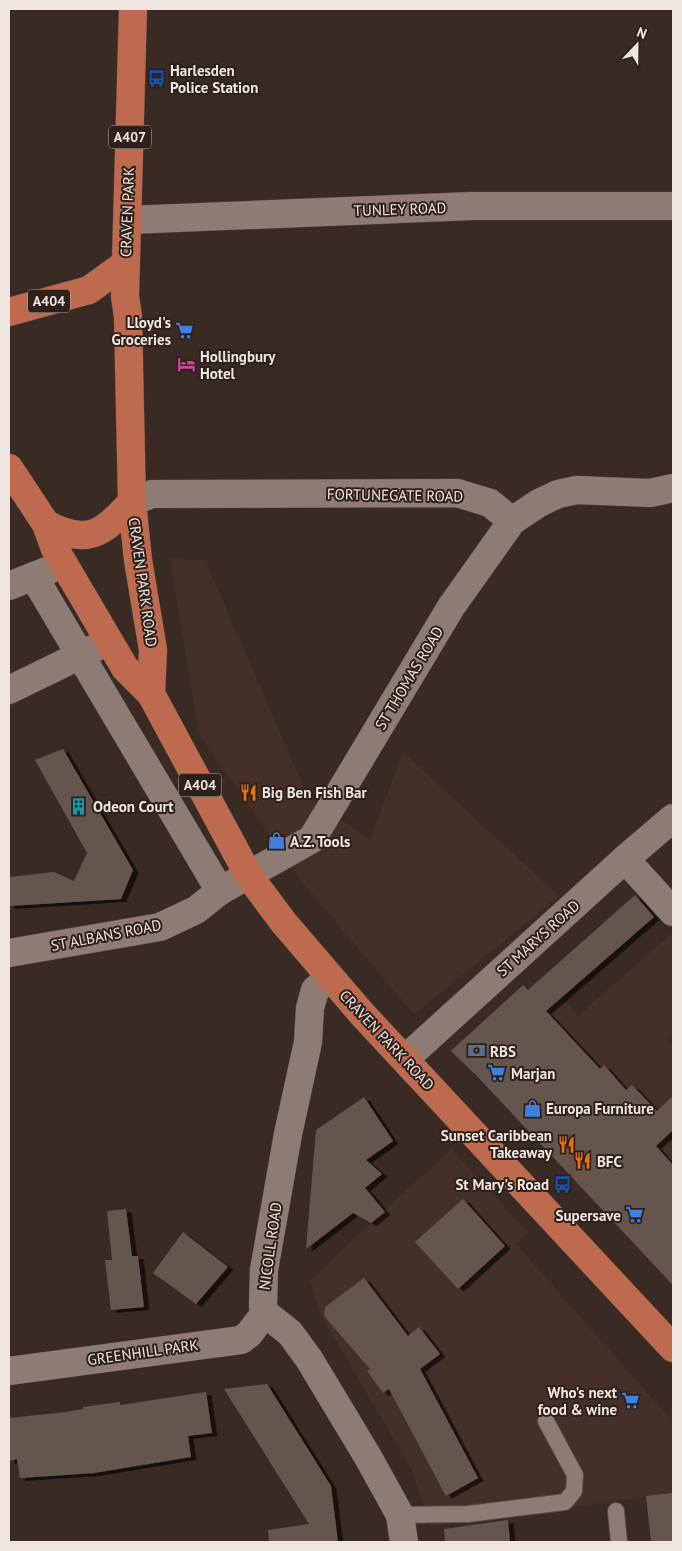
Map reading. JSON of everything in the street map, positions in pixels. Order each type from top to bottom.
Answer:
[{"type":"main road","name":"CRAVEN PARK","points":[[132,502],[125,264],[128,220],[133,9]]},
{"type":"main road","name":"CRAVEN PARK","points":[[9,312],[89,290],[125,264]]},
{"type":"main road","name":"A404","points":[[89,290],[128,317]]},
{"type":"main road","name":"A404","points":[[9,468],[46,524]]},
{"type":"main road","name":"CRAVEN PARK ROAD","points":[[46,524],[65,534],[82,536],[98,532],[113,523],[132,502]]},
{"type":"main road","name":"CRAVEN PARK ROAD","points":[[132,502],[138,560],[153,650],[150,694]]},
{"type":"main road","name":"CRAVEN PARK ROAD","points":[[46,524],[55,549],[125,668],[150,694],[249,876],[284,923],[329,977],[673,1348]]},
{"type":"street","name":"TUNLEY ROAD","points":[[128,220],[472,206],[673,206]]},
{"type":"street","points":[[512,521],[539,503],[558,494],[577,490],[650,493],[673,488]]},
{"type":"street","name":"FORTUNEGATE ROAD","points":[[132,502],[152,494],[457,493],[490,504],[512,521]]},
{"type":"street","name":"ST THOMAS ROAD","points":[[312,839],[451,607],[512,521]]},
{"type":"street","points":[[63,563],[21,581],[80,655],[220,891]]},
{"type":"street","points":[[9,690],[109,640]]},
{"type":"street","name":"ST MARYS ROAD","points":[[405,1059],[625,859],[673,818]]},
{"type":"street","name":"ST ALBANS ROAD","points":[[9,953],[160,927],[196,910],[220,891],[312,839]]},
{"type":"street","points":[[625,859],[673,912]]},
{"type":"street","name":"NICOLL ROAD","points":[[329,977],[315,990],[310,1008],[308,1042],[288,1134],[264,1270],[263,1306],[265,1313],[290,1333],[309,1359],[400,1514],[404,1542]]},
{"type":"street","name":"GREENHILL PARK","points":[[9,1371],[241,1340],[249,1334],[265,1313]]},
{"type":"lane","points":[[400,1514],[468,1514],[565,1502],[574,1490],[575,1475],[546,1421]]},
{"type":"lane","points":[[616,1511],[619,1542]]},
{"type":"shaded area","points":[[170,559],[205,560],[308,797],[370,840],[403,752],[559,896],[417,1012],[411,1011],[304,884],[199,734]]},
{"type":"shaded area","points":[[671,934],[673,936],[673,1035],[667,1040],[673,1047],[673,1286],[475,1074],[456,1058],[456,1045],[523,985],[545,1010],[561,997],[578,1016]]},
{"type":"shaded area","points":[[451,1149],[529,1233],[516,1244],[673,1422],[673,1542],[651,1542],[646,1497],[431,1526],[411,1468],[320,1314],[310,1280]]},
{"type":"building","name":"Odeon Court","points":[[63,749],[133,870],[121,899],[9,906],[9,877],[54,872],[74,881],[87,853],[35,760]]},
{"type":"building","points":[[635,895],[654,917],[546,1011],[600,1069],[604,1065],[626,1090],[632,1085],[657,1111],[673,1096],[673,1130],[656,1146],[673,1165],[673,1285],[475,1074],[451,1051],[523,985],[528,990]]},
{"type":"building","points":[[364,1097],[393,1141],[366,1160],[382,1174],[365,1188],[385,1212],[371,1223],[353,1213],[306,1249],[316,1130]]},
{"type":"building","points":[[463,1199],[505,1246],[458,1289],[415,1242]]},
{"type":"building","points":[[126,1209],[132,1256],[138,1256],[144,1307],[111,1310],[105,1260],[112,1260],[107,1211]]},
{"type":"building","points":[[183,1232],[228,1267],[196,1304],[153,1273]]},
{"type":"building","points":[[364,1278],[408,1336],[419,1327],[440,1354],[420,1369],[478,1478],[446,1496],[389,1389],[383,1393],[367,1371],[370,1369],[324,1316],[325,1307]]},
{"type":"building","points":[[267,1384],[331,1486],[338,1542],[269,1542],[268,1530],[309,1524],[224,1389]]},
{"type":"building","points":[[206,1392],[212,1433],[188,1436],[191,1457],[94,1473],[20,1478],[17,1459],[9,1461],[9,1418],[66,1412],[83,1409],[83,1407],[120,1402],[120,1405]]},
{"type":"building","points":[[672,1493],[673,1542],[651,1542],[646,1496]]},
{"type":"building","points":[[508,1520],[510,1542],[445,1542],[444,1529]]},
{"type":"place","name":"Harlesden Police Station","points":[[156,79]]},
{"type":"place","name":"Lloyd's Groceries","points":[[185,331]]},
{"type":"place","name":"Hollingbury Hotel","points":[[186,365]]},
{"type":"place","name":"Big Ben Fish Bar","points":[[248,792]]},
{"type":"place","name":"Odeon Court","points":[[79,806]]},
{"type":"place","name":"A.Z. Tools","points":[[276,841]]},
{"type":"place","name":"RBS","points":[[476,1051]]},
{"type":"place","name":"Marjan","points":[[497,1073]]},
{"type":"place","name":"Europa Furniture","points":[[532,1108]]},
{"type":"place","name":"Sunset Caribbean Takeaway","points":[[566,1144]]},
{"type":"place","name":"BFC","points":[[583,1161]]},
{"type":"place","name":"St Mary's Road","points":[[563,1184]]},
{"type":"place","name":"Supersave","points":[[635,1215]]},
{"type":"place","name":"Who's next food & wine","points":[[631,1401]]}]
